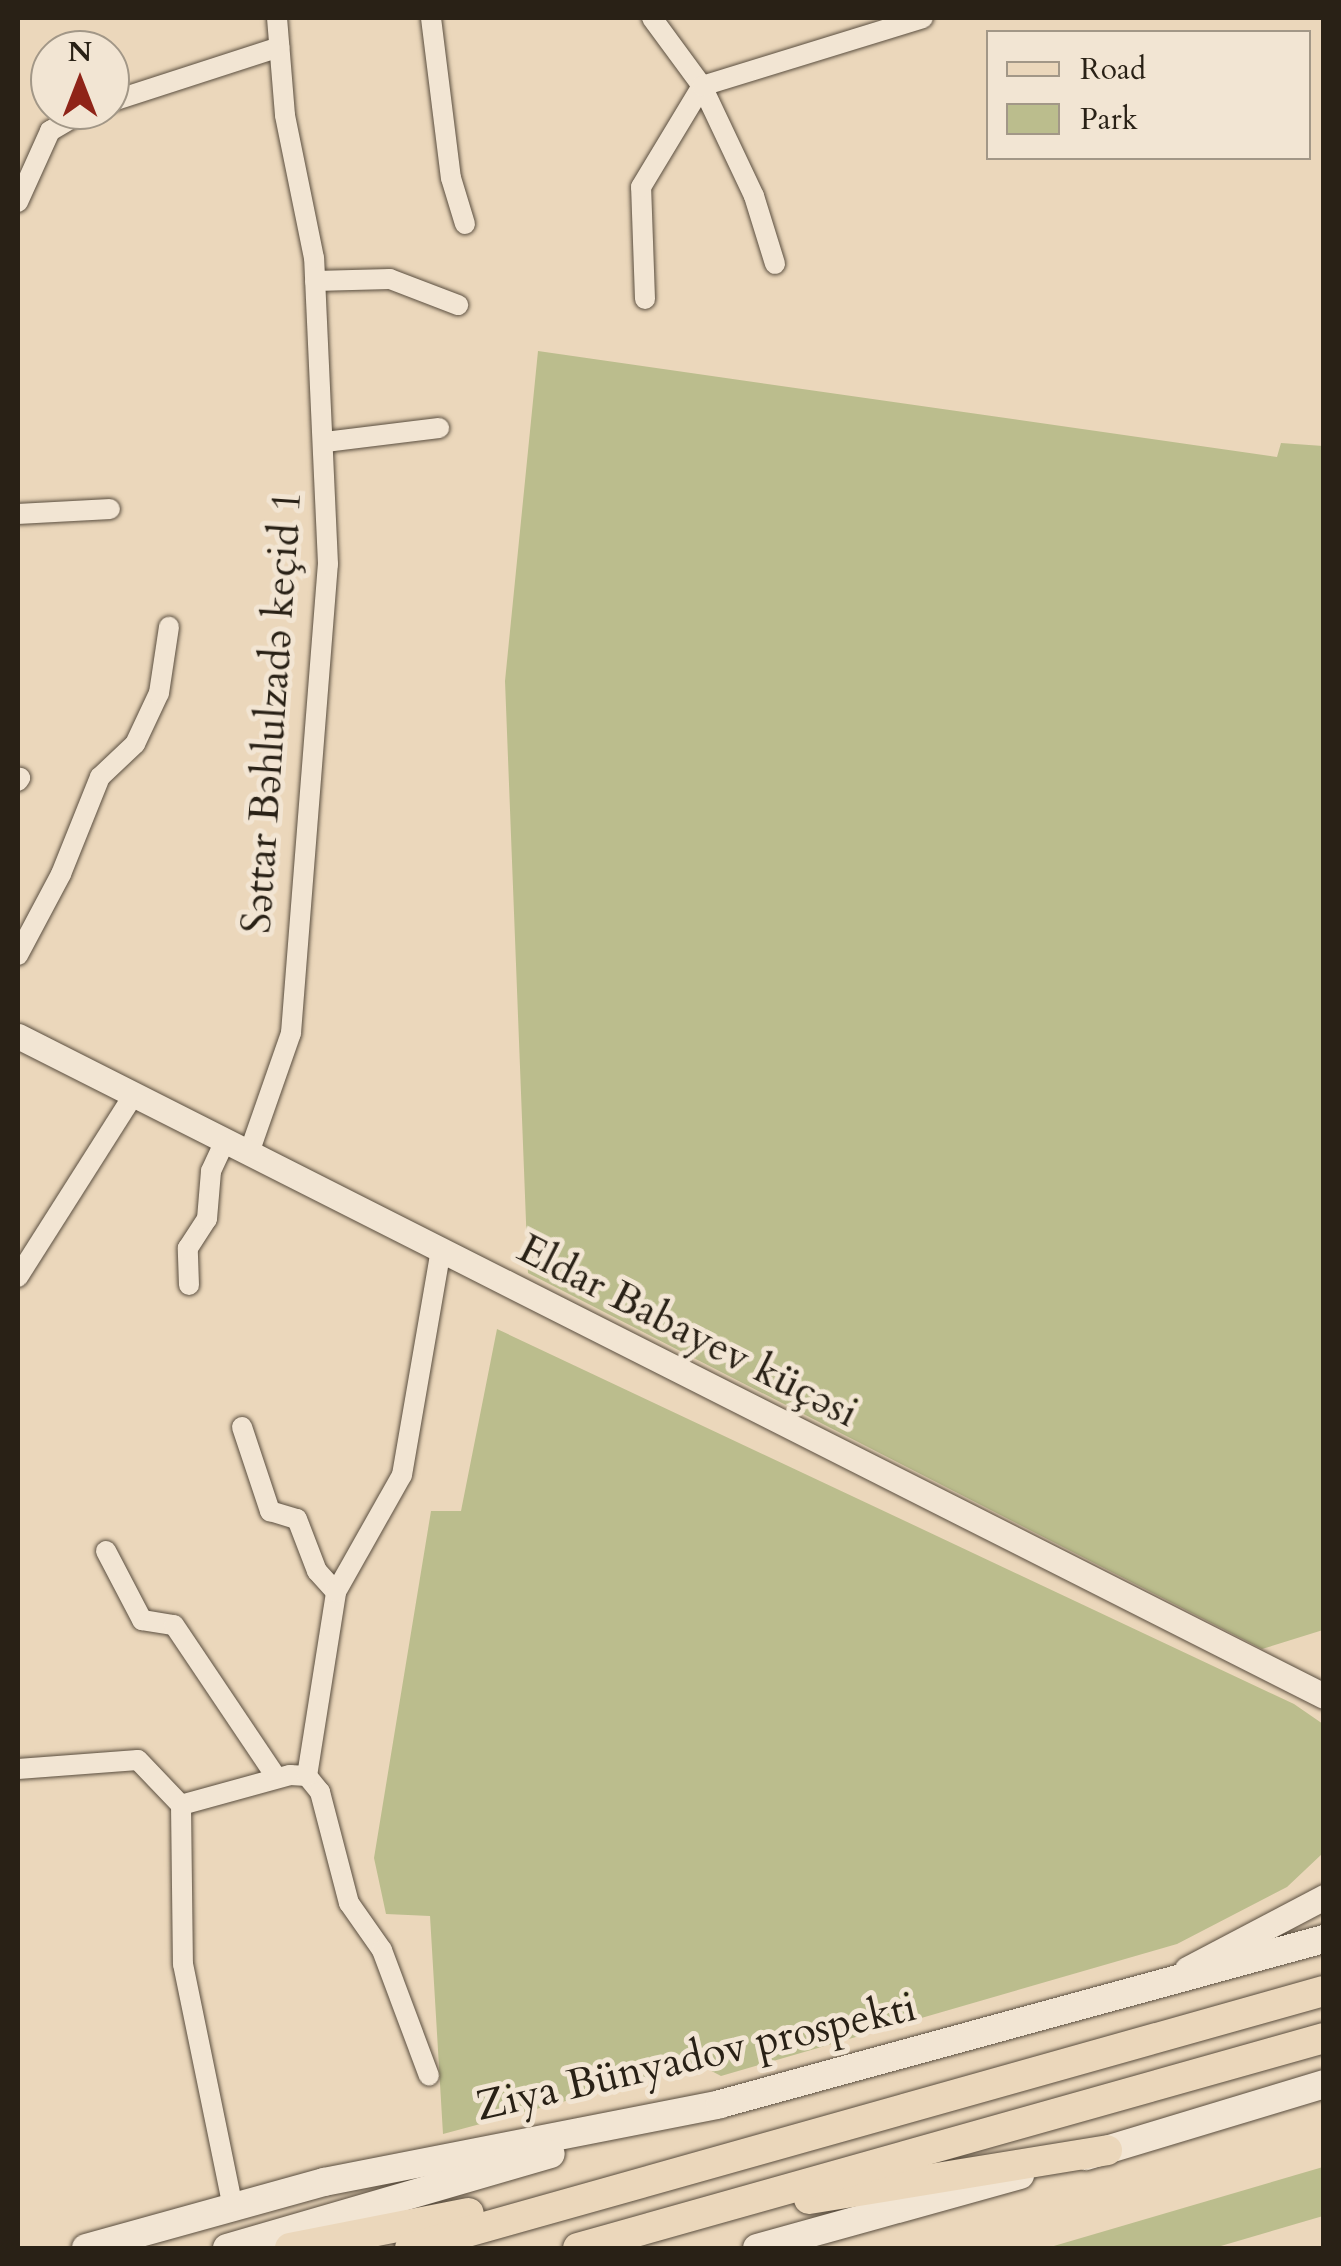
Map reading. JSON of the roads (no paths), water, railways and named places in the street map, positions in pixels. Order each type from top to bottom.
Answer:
[{"type":"main road","points":[[1151,1986],[1324,1925]]},
{"type":"main road","name":"Ziya Bünyadov prospekti","points":[[86,2248],[324,2182],[720,2104],[1324,1939]]},
{"type":"main road","points":[[410,2248],[1324,1991]]},
{"type":"main road","points":[[578,2248],[1324,2038]]},
{"type":"main road","points":[[757,2248],[1107,2150],[1324,2084]]},
{"type":"main road","points":[[1276,2097],[1324,2092]]},
{"type":"main road","points":[[226,2248],[720,2104]]},
{"type":"main road","points":[[668,2222],[1107,2150]]},
{"type":"main road","points":[[290,2248],[659,2175]]},
{"type":"street","name":"Səttar Bəhlulzadə keçid 1","points":[[249,1154],[289,1048],[292,967],[327,598],[325,442],[315,281],[276,18]]},
{"type":"street","points":[[430,18],[451,178],[465,224]]},
{"type":"street","points":[[652,18],[702,86],[754,196],[776,264]]},
{"type":"street","points":[[645,298],[641,187],[702,86],[923,18]]},
{"type":"street","points":[[130,95],[279,47]]},
{"type":"street","points":[[18,202],[52,130]]},
{"type":"street","points":[[315,281],[390,279],[458,304]]},
{"type":"street","points":[[325,442],[440,428]]},
{"type":"street","points":[[18,514],[110,509]]},
{"type":"street","points":[[18,955],[61,874],[100,777],[135,744],[151,710],[169,628]]},
{"type":"street","name":"Eldar Babayev küçəsi","points":[[18,1036],[1324,1696]]},
{"type":"street","points":[[18,1277],[133,1096]]},
{"type":"street","points":[[189,1285],[188,1248],[206,1219],[211,1171],[225,1141]]},
{"type":"street","points":[[428,2076],[382,1950],[349,1903],[320,1792],[307,1776],[336,1592],[402,1475],[441,1249]]},
{"type":"street","points":[[242,1427],[270,1512],[296,1518],[318,1571],[336,1592]]},
{"type":"street","points":[[106,1552],[142,1620],[174,1625],[277,1778]]},
{"type":"street","points":[[18,1769],[138,1760],[182,1806],[183,1964],[233,2208]]},
{"type":"street","points":[[182,1806],[277,1778],[307,1776]]},
{"type":"street","points":[[1151,1986],[1324,1896]]}]
